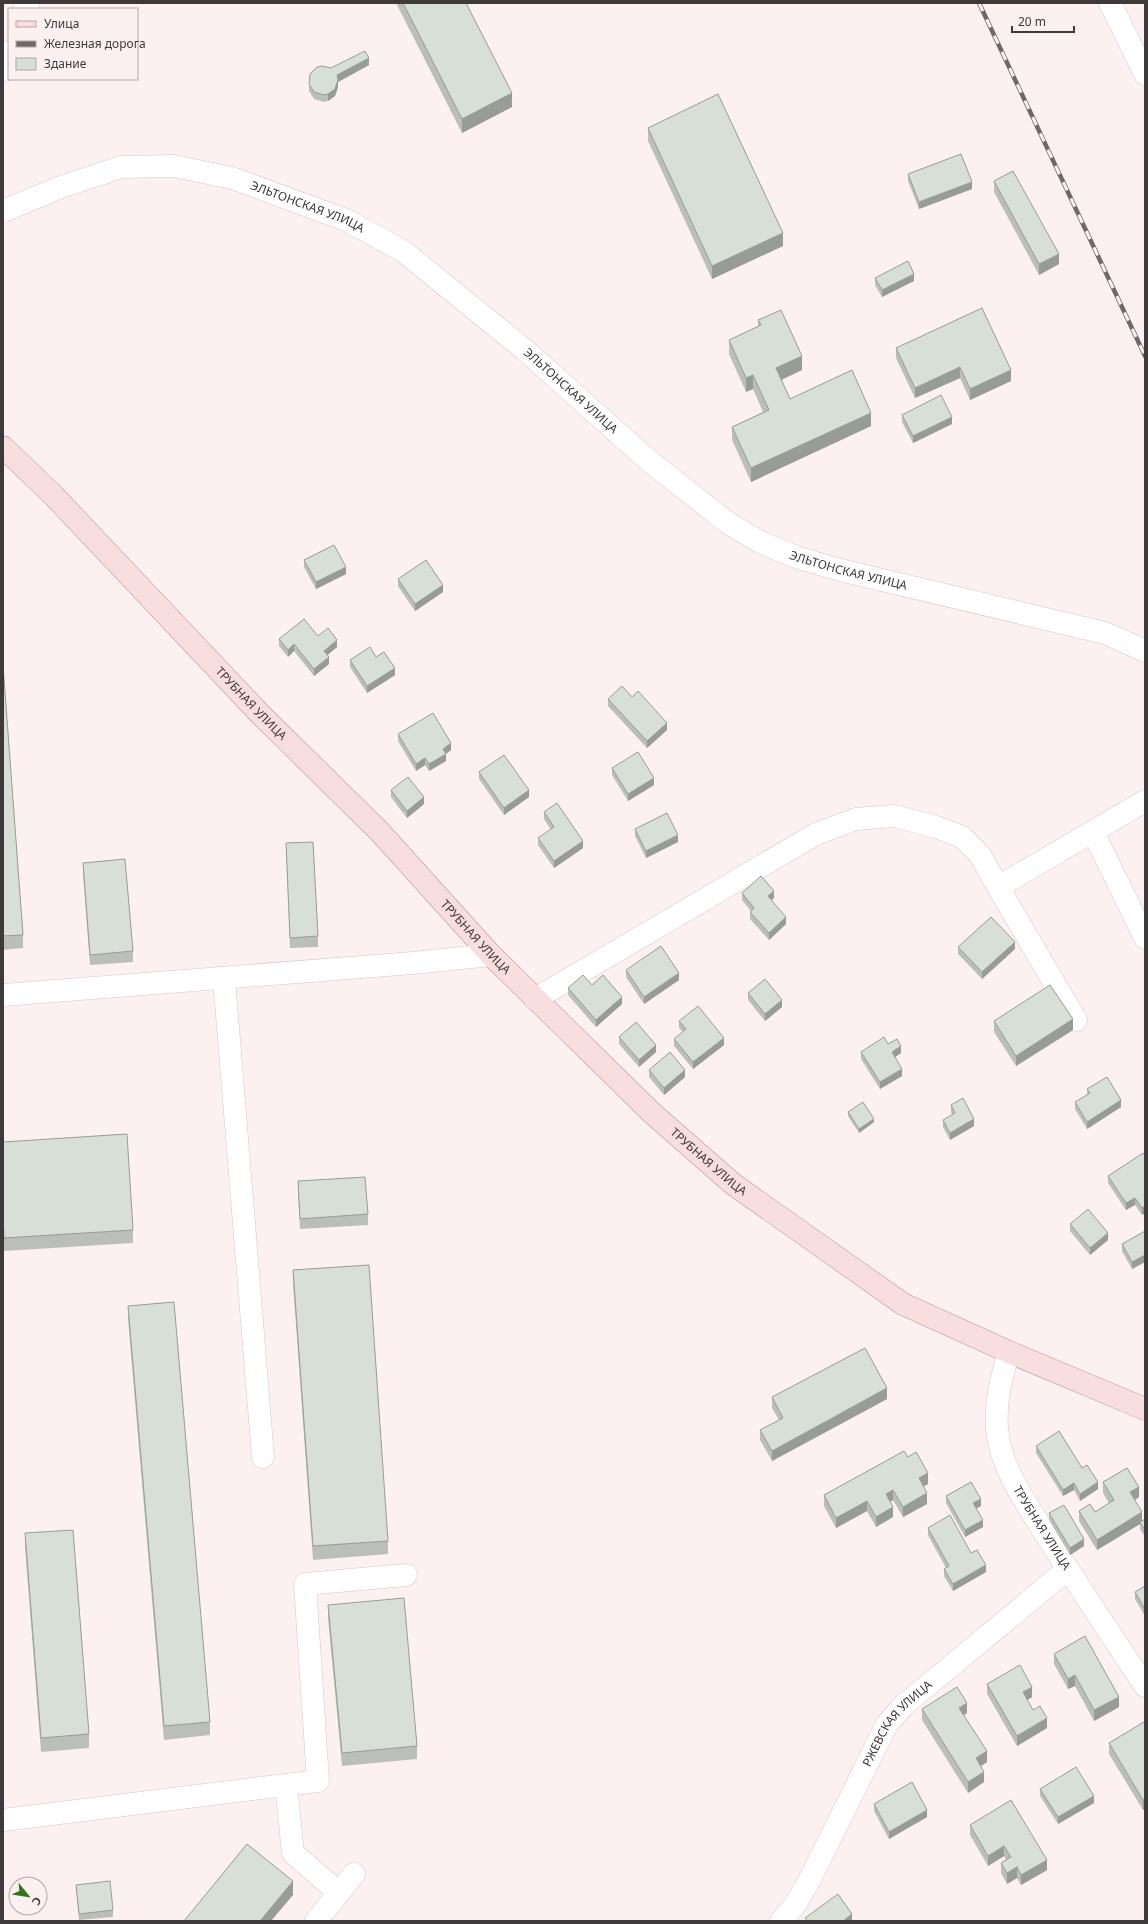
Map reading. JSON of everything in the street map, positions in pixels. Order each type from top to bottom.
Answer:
[{"type":"main road","name":"ТРУБНАЯ УЛИЦА","points":[[3,447],[54,496],[261,715],[378,831],[491,955],[652,1113],[733,1184],[904,1304],[1009,1352],[1145,1409]]},
{"type":"street","points":[[1110,3],[1145,74]]},
{"type":"street","points":[[3,71],[8,55]]},
{"type":"street","name":"ЭЛЬТОНСКАЯ УЛИЦА","points":[[3,211],[61,187],[121,167],[174,166],[232,178],[346,220],[403,251],[525,350],[648,460],[728,523],[760,542],[796,557],[840,570],[1105,633],[1145,651]]},
{"type":"street","points":[[998,887],[1145,801]]},
{"type":"street","points":[[535,999],[816,834],[856,818],[894,816],[936,827],[962,837],[980,855],[1076,1020]]},
{"type":"street","points":[[1093,832],[1145,938]]},
{"type":"street","points":[[3,995],[413,963],[491,955]]},
{"type":"street","points":[[224,978],[263,1457]]},
{"type":"street","name":"ТРУБНАЯ УЛИЦА","points":[[1009,1352],[998,1389],[997,1430],[1006,1463],[1014,1482],[1068,1569],[1145,1686]]},
{"type":"street","name":"РЖЕВСКАЯ УЛИЦА","points":[[781,1921],[795,1905],[810,1879],[887,1724],[904,1705],[1068,1569]]},
{"type":"street","points":[[3,1820],[318,1781],[305,1584],[406,1575]]},
{"type":"street","points":[[286,1785],[293,1853],[339,1892]]},
{"type":"street","points":[[316,1921],[354,1874]]},
{"type":"building","points":[[403,3],[466,3],[512,93],[462,119]]},
{"type":"building","points":[[365,51],[369,58],[337,75],[338,80],[335,89],[324,95],[314,92],[309,84],[310,74],[317,67],[322,66],[331,68]]},
{"type":"building","points":[[718,94],[783,233],[712,266],[648,128]]},
{"type":"building","points":[[961,154],[972,182],[919,202],[908,174]]},
{"type":"building","points":[[1013,171],[1059,254],[1039,264],[994,181]]},
{"type":"building","points":[[908,261],[914,274],[882,290],[875,278]]},
{"type":"building","points":[[982,308],[1011,370],[970,389],[960,367],[915,388],[896,348]]},
{"type":"building","points":[[781,310],[802,356],[776,368],[790,399],[852,370],[871,413],[751,468],[732,427],[769,410],[753,375],[746,378],[729,340],[761,325],[758,320]]},
{"type":"building","points":[[941,395],[952,417],[913,436],[902,415]]},
{"type":"building","points":[[334,545],[346,567],[316,582],[304,560]]},
{"type":"building","points":[[426,560],[443,585],[415,604],[398,579]]},
{"type":"building","points":[[304,619],[318,636],[328,628],[337,640],[324,651],[329,657],[314,669],[294,644],[288,650],[279,639]]},
{"type":"building","points":[[370,647],[376,657],[384,652],[395,668],[367,686],[350,660]]},
{"type":"building","points":[[3,665],[23,935],[3,936]]},
{"type":"building","points":[[622,686],[632,697],[638,691],[667,723],[647,741],[608,699]]},
{"type":"building","points":[[433,713],[451,743],[443,749],[446,754],[429,764],[425,758],[416,764],[398,734]]},
{"type":"building","points":[[638,752],[654,778],[628,794],[612,768]]},
{"type":"building","points":[[504,755],[529,790],[504,808],[479,772]]},
{"type":"building","points":[[408,777],[424,797],[407,811],[391,790]]},
{"type":"building","points":[[557,803],[583,841],[554,861],[538,838],[554,827],[544,812]]},
{"type":"building","points":[[667,813],[678,835],[646,851],[635,829]]},
{"type":"building","points":[[313,842],[318,936],[290,938],[286,843]]},
{"type":"building","points":[[125,859],[133,951],[90,955],[83,863]]},
{"type":"building","points":[[761,876],[774,891],[768,896],[786,917],[769,933],[750,912],[754,908],[742,893]]},
{"type":"building","points":[[991,917],[1015,942],[982,972],[958,947]]},
{"type":"building","points":[[661,946],[679,973],[644,997],[626,970]]},
{"type":"building","points":[[583,975],[592,985],[603,975],[622,997],[596,1020],[568,988]]},
{"type":"building","points":[[765,979],[782,1000],[765,1014],[748,993]]},
{"type":"building","points":[[1050,985],[1073,1019],[1016,1056],[994,1021]]},
{"type":"building","points":[[698,1006],[724,1038],[693,1062],[674,1039],[686,1029],[679,1021]]},
{"type":"building","points":[[636,1022],[656,1045],[639,1060],[619,1037]]},
{"type":"building","points":[[884,1037],[888,1044],[897,1039],[901,1046],[892,1052],[902,1069],[880,1082],[861,1052]]},
{"type":"building","points":[[670,1052],[685,1070],[664,1088],[649,1070]]},
{"type":"building","points":[[1107,1077],[1121,1100],[1087,1122],[1075,1102],[1090,1093],[1087,1089]]},
{"type":"building","points":[[963,1098],[974,1119],[950,1133],[943,1120],[955,1113],[951,1105]]},
{"type":"building","points":[[863,1102],[874,1119],[859,1129],[848,1112]]},
{"type":"building","points":[[127,1134],[133,1230],[4,1238],[3,1142]]},
{"type":"building","points":[[1143,1153],[1145,1156],[1145,1206],[1142,1208],[1135,1198],[1126,1203],[1108,1176]]},
{"type":"building","points":[[365,1177],[368,1214],[300,1219],[298,1181]]},
{"type":"building","points":[[1088,1209],[1108,1233],[1090,1248],[1070,1224]]},
{"type":"building","points":[[1145,1231],[1145,1255],[1132,1262],[1122,1244]]},
{"type":"building","points":[[369,1265],[388,1541],[313,1546],[293,1270]]},
{"type":"building","points":[[174,1302],[210,1722],[164,1726],[128,1306]]},
{"type":"building","points":[[865,1348],[887,1388],[772,1451],[760,1430],[783,1418],[772,1397]]},
{"type":"building","points":[[1059,1431],[1082,1468],[1087,1465],[1098,1482],[1080,1494],[1074,1483],[1063,1490],[1036,1446]]},
{"type":"building","points":[[904,1451],[908,1457],[916,1452],[928,1473],[919,1478],[927,1493],[903,1507],[893,1490],[886,1494],[893,1507],[876,1517],[867,1501],[836,1518],[824,1495]]},
{"type":"building","points":[[1127,1468],[1139,1487],[1130,1492],[1142,1512],[1097,1540],[1079,1511],[1090,1504],[1095,1512],[1114,1500],[1103,1482]]},
{"type":"building","points":[[971,1482],[981,1499],[973,1503],[983,1520],[965,1530],[946,1496]]},
{"type":"building","points":[[1064,1505],[1084,1539],[1070,1548],[1049,1513]]},
{"type":"building","points":[[950,1515],[971,1553],[977,1550],[986,1565],[953,1584],[944,1569],[949,1566],[928,1528]]},
{"type":"building","points":[[1145,1519],[1145,1530],[1140,1522]]},
{"type":"building","points":[[73,1530],[89,1734],[41,1738],[25,1533]]},
{"type":"building","points":[[1145,1586],[1145,1609],[1135,1592]]},
{"type":"building","points":[[404,1598],[417,1746],[342,1753],[328,1605]]},
{"type":"building","points":[[1085,1636],[1119,1697],[1094,1710],[1075,1675],[1068,1679],[1054,1654]]},
{"type":"building","points":[[1020,1665],[1032,1687],[1023,1692],[1033,1710],[1040,1706],[1047,1718],[1017,1736],[987,1684]]},
{"type":"building","points":[[957,1687],[967,1703],[959,1708],[987,1751],[976,1758],[984,1772],[968,1782],[922,1709]]},
{"type":"building","points":[[1144,1722],[1145,1799],[1143,1800],[1109,1743]]},
{"type":"building","points":[[1076,1767],[1094,1796],[1058,1817],[1040,1789]]},
{"type":"building","points":[[912,1782],[927,1810],[889,1832],[874,1804]]},
{"type":"building","points":[[1011,1800],[1047,1860],[1021,1875],[1017,1867],[1007,1873],[1001,1863],[1011,1857],[1004,1846],[988,1856],[970,1825]]},
{"type":"building","points":[[247,1844],[293,1881],[260,1921],[184,1921]]},
{"type":"building","points":[[110,1881],[113,1910],[79,1914],[76,1885]]},
{"type":"building","points":[[838,1894],[852,1914],[843,1921],[808,1921],[805,1918]]},
{"type":"railway","points":[[979,3],[1145,356]]}]
